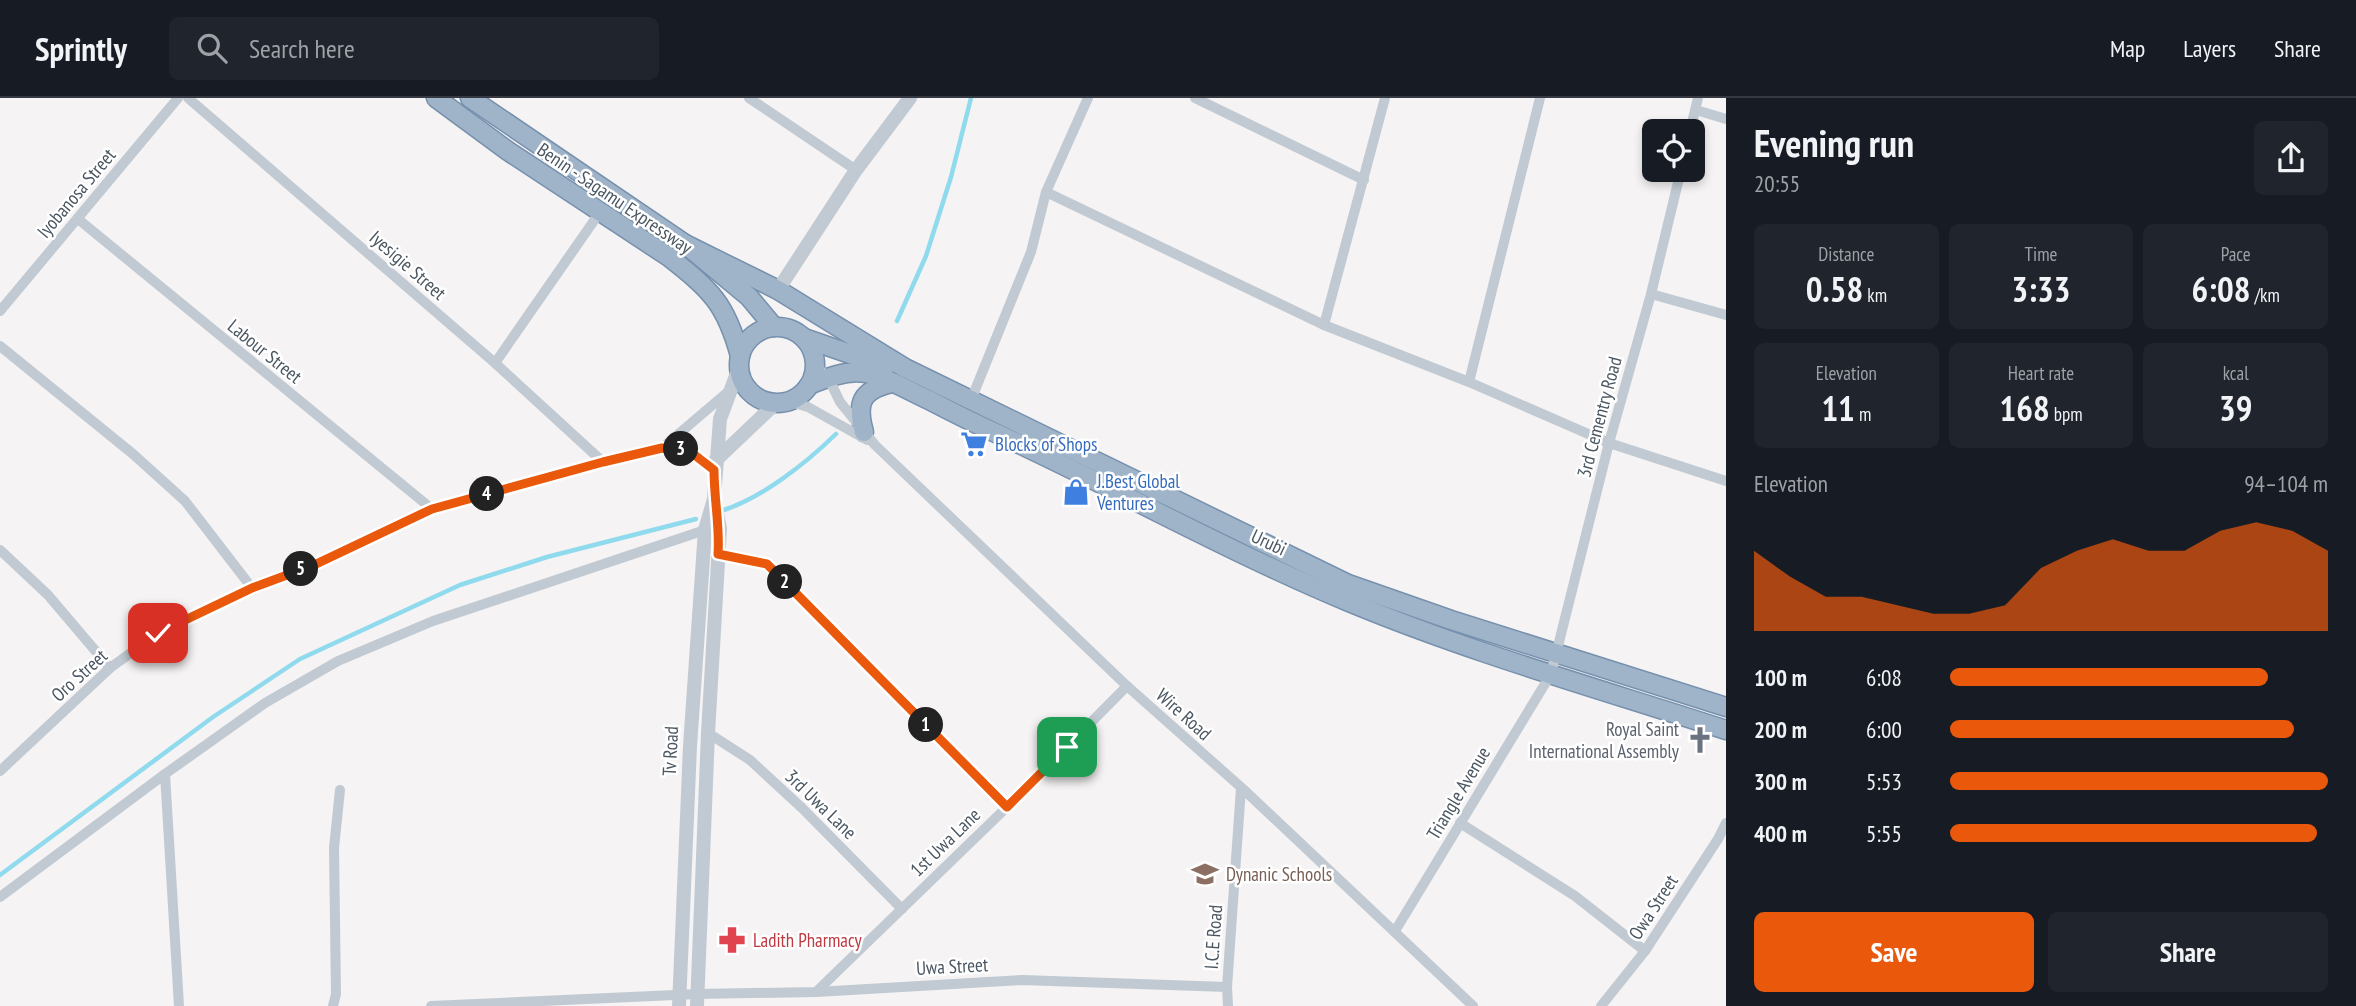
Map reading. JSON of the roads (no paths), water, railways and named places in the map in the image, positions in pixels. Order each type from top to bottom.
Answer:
[{"type":"highway","name":"Benin - Sagamu Expressway","points":[[436,98],[508,151],[669,257],[694,277],[721,306],[733,331],[740,362]]},
{"type":"highway","points":[[470,98],[685,244],[749,297],[774,327]]},
{"type":"highway","points":[[685,244],[778,290],[905,368]]},
{"type":"highway","points":[[782,402],[763,400],[751,393],[743,382],[740,362],[745,345],[752,336],[762,330],[774,327],[795,331],[804,338],[859,357],[905,368]]},
{"type":"highway","points":[[804,338],[821,372]]},
{"type":"highway","name":"Urubi","points":[[905,368],[1348,584],[1451,620],[1726,707]]},
{"type":"highway","name":"Urubi","points":[[782,402],[803,392],[821,372],[864,373],[892,383],[1347,601],[1443,639],[1726,730]]},
{"type":"highway","points":[[870,439],[859,415],[860,405],[872,390],[892,383]]},
{"type":"street","name":"Iyobanosa Street","points":[[0,311],[178,98]]},
{"type":"street","name":"Iyesigie Street","points":[[188,98],[495,363],[603,462]]},
{"type":"street","points":[[749,98],[856,170]]},
{"type":"street","points":[[778,290],[856,170],[910,98]]},
{"type":"street","points":[[971,400],[1031,252],[1046,192],[1088,98]]},
{"type":"street","points":[[1195,98],[1364,180]]},
{"type":"street","points":[[1324,326],[1385,98]]},
{"type":"street","points":[[1469,382],[1540,98]]},
{"type":"street","points":[[1693,119],[1698,98]]},
{"type":"street","points":[[1696,110],[1726,119]]},
{"type":"street","name":"3rd Cementry Road","points":[[1551,674],[1678,182]]},
{"type":"street","points":[[1046,192],[1324,326],[1469,382],[1609,443],[1726,481]]},
{"type":"street","points":[[495,363],[600,212]]},
{"type":"street","name":"Labour Street","points":[[78,219],[432,509]]},
{"type":"street","points":[[1651,294],[1726,315]]},
{"type":"street","points":[[0,346],[185,501],[252,588]]},
{"type":"street","name":"Tv Road","points":[[697,1000],[720,528],[714,499],[715,465],[720,419],[740,362]]},
{"type":"street","name":"Wire Road","points":[[821,372],[840,402],[870,439],[1127,686],[1241,788],[1473,1006]]},
{"type":"street","name":"Oro Street","points":[[662,448],[729,391]]},
{"type":"street","points":[[715,465],[782,402]]},
{"type":"street","name":"Wire Road","points":[[782,402],[808,407],[870,439]]},
{"type":"street","name":"Oro Street","points":[[0,771],[110,668],[158,633],[252,588],[314,565],[432,509],[662,448],[692,453],[715,465]]},
{"type":"street","name":"Tv Road","points":[[679,1001],[691,725],[705,530],[714,499]]},
{"type":"street","points":[[0,897],[265,703],[338,661],[433,621],[705,530]]},
{"type":"street","points":[[1,553],[48,595],[110,668]]},
{"type":"street","points":[[718,554],[767,564],[1007,807]]},
{"type":"street","name":"Triangle Avenue","points":[[1395,931],[1551,674]]},
{"type":"street","name":"1st Uwa Lane","points":[[816,992],[1127,686]]},
{"type":"street","name":"3rd Uwa Lane","points":[[708,733],[750,760],[802,808],[902,909]]},
{"type":"street","points":[[165,774],[179,1006]]},
{"type":"street","name":"I.C.E Road","points":[[1228,1006],[1227,987],[1241,788]]},
{"type":"street","points":[[334,1006],[334,848],[340,790]]},
{"type":"street","points":[[1460,823],[1575,896],[1645,951]]},
{"type":"street","name":"Owa Street","points":[[1601,1006],[1645,951],[1726,823]]},
{"type":"street","name":"Uwa Street","points":[[431,1006],[679,1001],[1022,980],[1227,987]]},
{"type":"waterway","points":[[897,321],[926,256],[951,177],[971,98]]},
{"type":"waterway","points":[[721,511],[752,498],[782,479],[836,434]]},
{"type":"waterway","points":[[0,875],[213,717],[300,659],[460,585],[547,557],[696,519]]},
{"type":"place","name":"Blocks of Shops","points":[[974,444]]},
{"type":"place","name":"J.Best Global Ventures","points":[[1076,492]]},
{"type":"place","name":"Royal Saint International Assembly","points":[[1700,740]]},
{"type":"place","name":"Dynanic Schools","points":[[1205,874]]},
{"type":"place","name":"Ladith Pharmacy","points":[[732,940]]}]
